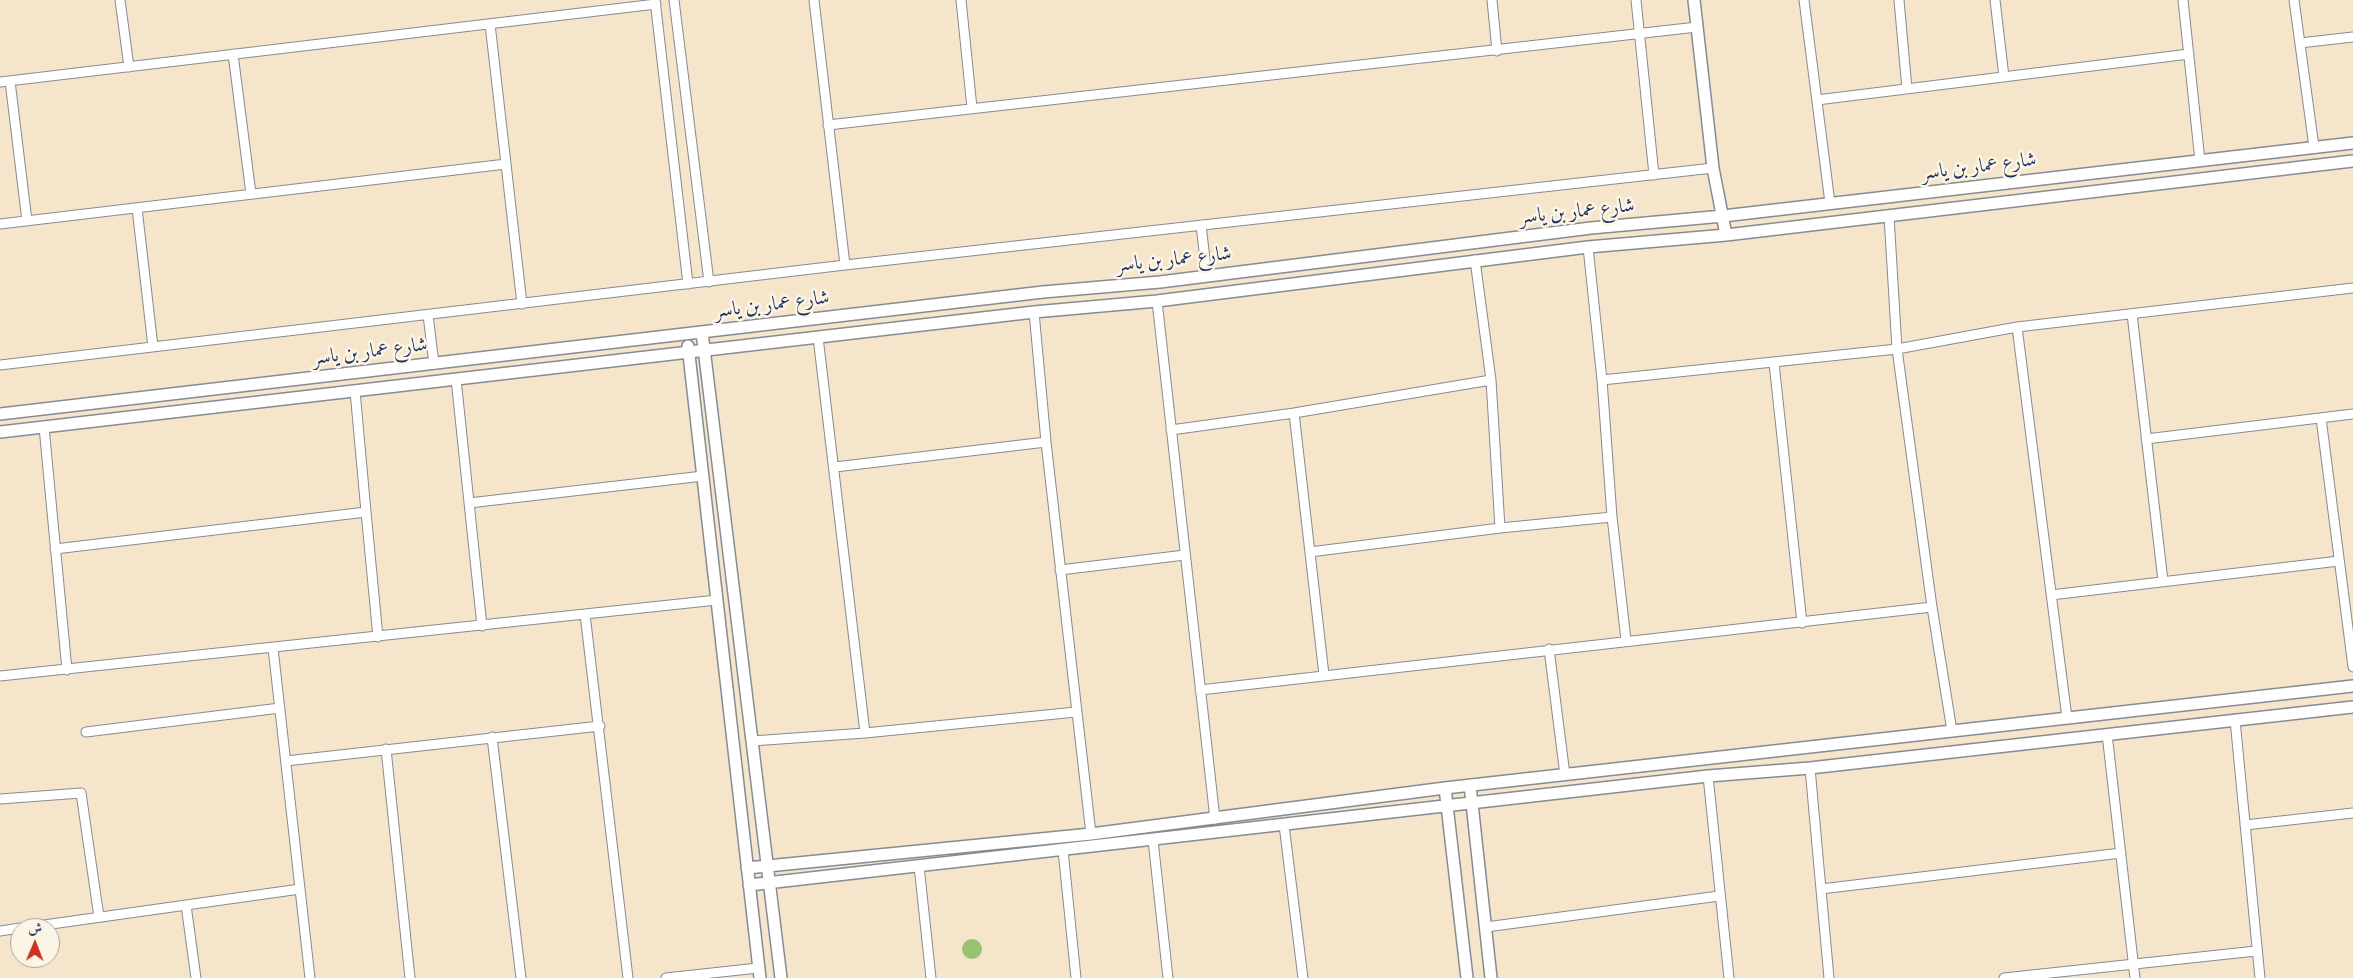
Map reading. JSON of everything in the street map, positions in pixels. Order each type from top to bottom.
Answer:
[{"type":"street","points":[[120,0],[130,67]]},
{"type":"street","points":[[674,0],[709,282]]},
{"type":"street","points":[[814,0],[845,265]]},
{"type":"street","points":[[961,0],[972,108]]},
{"type":"street","points":[[1492,0],[1497,51]]},
{"type":"street","points":[[1636,0],[1654,175]]},
{"type":"street","points":[[1694,0],[1713,168],[1726,235]]},
{"type":"street","points":[[1804,0],[1830,204]]},
{"type":"street","points":[[1899,0],[1907,89]]},
{"type":"street","points":[[1995,0],[2004,77]]},
{"type":"street","points":[[2183,0],[2200,161]]},
{"type":"street","points":[[2294,0],[2314,148]]},
{"type":"street","points":[[27,221],[5,82],[490,24],[655,2],[688,284]]},
{"type":"street","points":[[490,24],[522,304]]},
{"type":"street","points":[[828,125],[1697,27]]},
{"type":"street","points":[[2300,43],[2353,37]]},
{"type":"street","points":[[233,54],[250,194]]},
{"type":"street","points":[[1817,100],[2189,54]]},
{"type":"street","name":"شارع عمار بن ياسر","points":[[0,414],[1043,292],[1208,276],[1532,235],[1723,216],[2353,143]]},
{"type":"street","name":"شارع عمار بن ياسر","points":[[0,432],[1034,312],[1157,301],[1475,260],[1588,247],[1726,235],[2353,161]]},
{"type":"street","points":[[0,224],[506,164]]},
{"type":"street","points":[[0,365],[845,265],[1713,168]]},
{"type":"street","points":[[137,208],[153,347]]},
{"type":"street","points":[[1890,216],[1897,349],[1932,607],[1952,731]]},
{"type":"street","points":[[1201,225],[1208,276]]},
{"type":"street","points":[[1588,247],[1602,380],[1612,517],[1626,640]]},
{"type":"street","points":[[1475,260],[1491,380],[1500,528]]},
{"type":"street","points":[[1602,380],[1897,349],[2017,327],[2353,288]]},
{"type":"street","points":[[1157,301],[1215,819]]},
{"type":"street","points":[[1034,312],[1046,442],[1091,834]]},
{"type":"street","points":[[2132,314],[2163,581]]},
{"type":"street","points":[[428,315],[434,364]]},
{"type":"street","points":[[2017,327],[2067,718]]},
{"type":"street","points":[[702,332],[781,978]]},
{"type":"street","points":[[666,978],[759,973],[687,334]]},
{"type":"street","points":[[818,337],[835,467],[865,734]]},
{"type":"street","points":[[1774,363],[1802,623]]},
{"type":"street","points":[[456,379],[482,626]]},
{"type":"street","points":[[1171,430],[1294,413],[1491,380]]},
{"type":"street","points":[[355,391],[378,637]]},
{"type":"street","points":[[1294,413],[1324,675]]},
{"type":"street","points":[[2146,439],[2353,414]]},
{"type":"street","points":[[2320,418],[2353,667]]},
{"type":"street","points":[[44,427],[67,670]]},
{"type":"street","points":[[835,467],[1046,442]]},
{"type":"street","points":[[469,503],[703,476]]},
{"type":"street","points":[[56,549],[366,512]]},
{"type":"street","points":[[1310,552],[1500,528],[1612,517]]},
{"type":"street","points":[[1060,570],[1185,555]]},
{"type":"street","points":[[2051,596],[2339,561]]},
{"type":"street","points":[[0,676],[717,600]]},
{"type":"street","points":[[1200,690],[1626,640],[1802,623],[1932,607]]},
{"type":"street","points":[[585,614],[600,726],[628,978]]},
{"type":"street","points":[[273,648],[310,978]]},
{"type":"street","points":[[1549,649],[1565,775]]},
{"type":"street","points":[[747,868],[1091,834],[1470,785],[2353,686]]},
{"type":"street","points":[[749,885],[1708,776],[1810,768],[2353,707]]},
{"type":"street","points":[[86,732],[280,708]]},
{"type":"street","points":[[752,741],[865,734],[1076,712]]},
{"type":"street","points":[[2236,720],[2244,824],[2260,978]]},
{"type":"street","points":[[286,761],[600,726]]},
{"type":"street","points":[[2107,734],[2135,978]]},
{"type":"street","points":[[492,738],[521,978]]},
{"type":"street","points":[[386,749],[410,978]]},
{"type":"street","points":[[1810,768],[1829,978]]},
{"type":"street","points":[[1708,776],[1729,978]]},
{"type":"street","points":[[1470,785],[1491,978]]},
{"type":"street","points":[[1445,788],[1467,978]]},
{"type":"street","points":[[0,800],[81,793],[99,917]]},
{"type":"street","points":[[2244,824],[2353,813]]},
{"type":"street","points":[[1284,825],[1303,978]]},
{"type":"street","points":[[1153,840],[1168,978]]},
{"type":"street","points":[[1063,850],[1076,978]]},
{"type":"street","points":[[1821,889],[2121,853]]},
{"type":"street","points":[[919,866],[931,978]]},
{"type":"street","points":[[60,923],[300,889]]},
{"type":"street","points":[[1486,927],[1719,896]]},
{"type":"street","points":[[186,905],[196,978]]},
{"type":"street","points":[[2004,978],[2256,951]]},
{"type":"green space","points":[[972,939],[979,942],[982,949],[979,956],[972,959],[965,956],[962,949],[965,942]]}]
